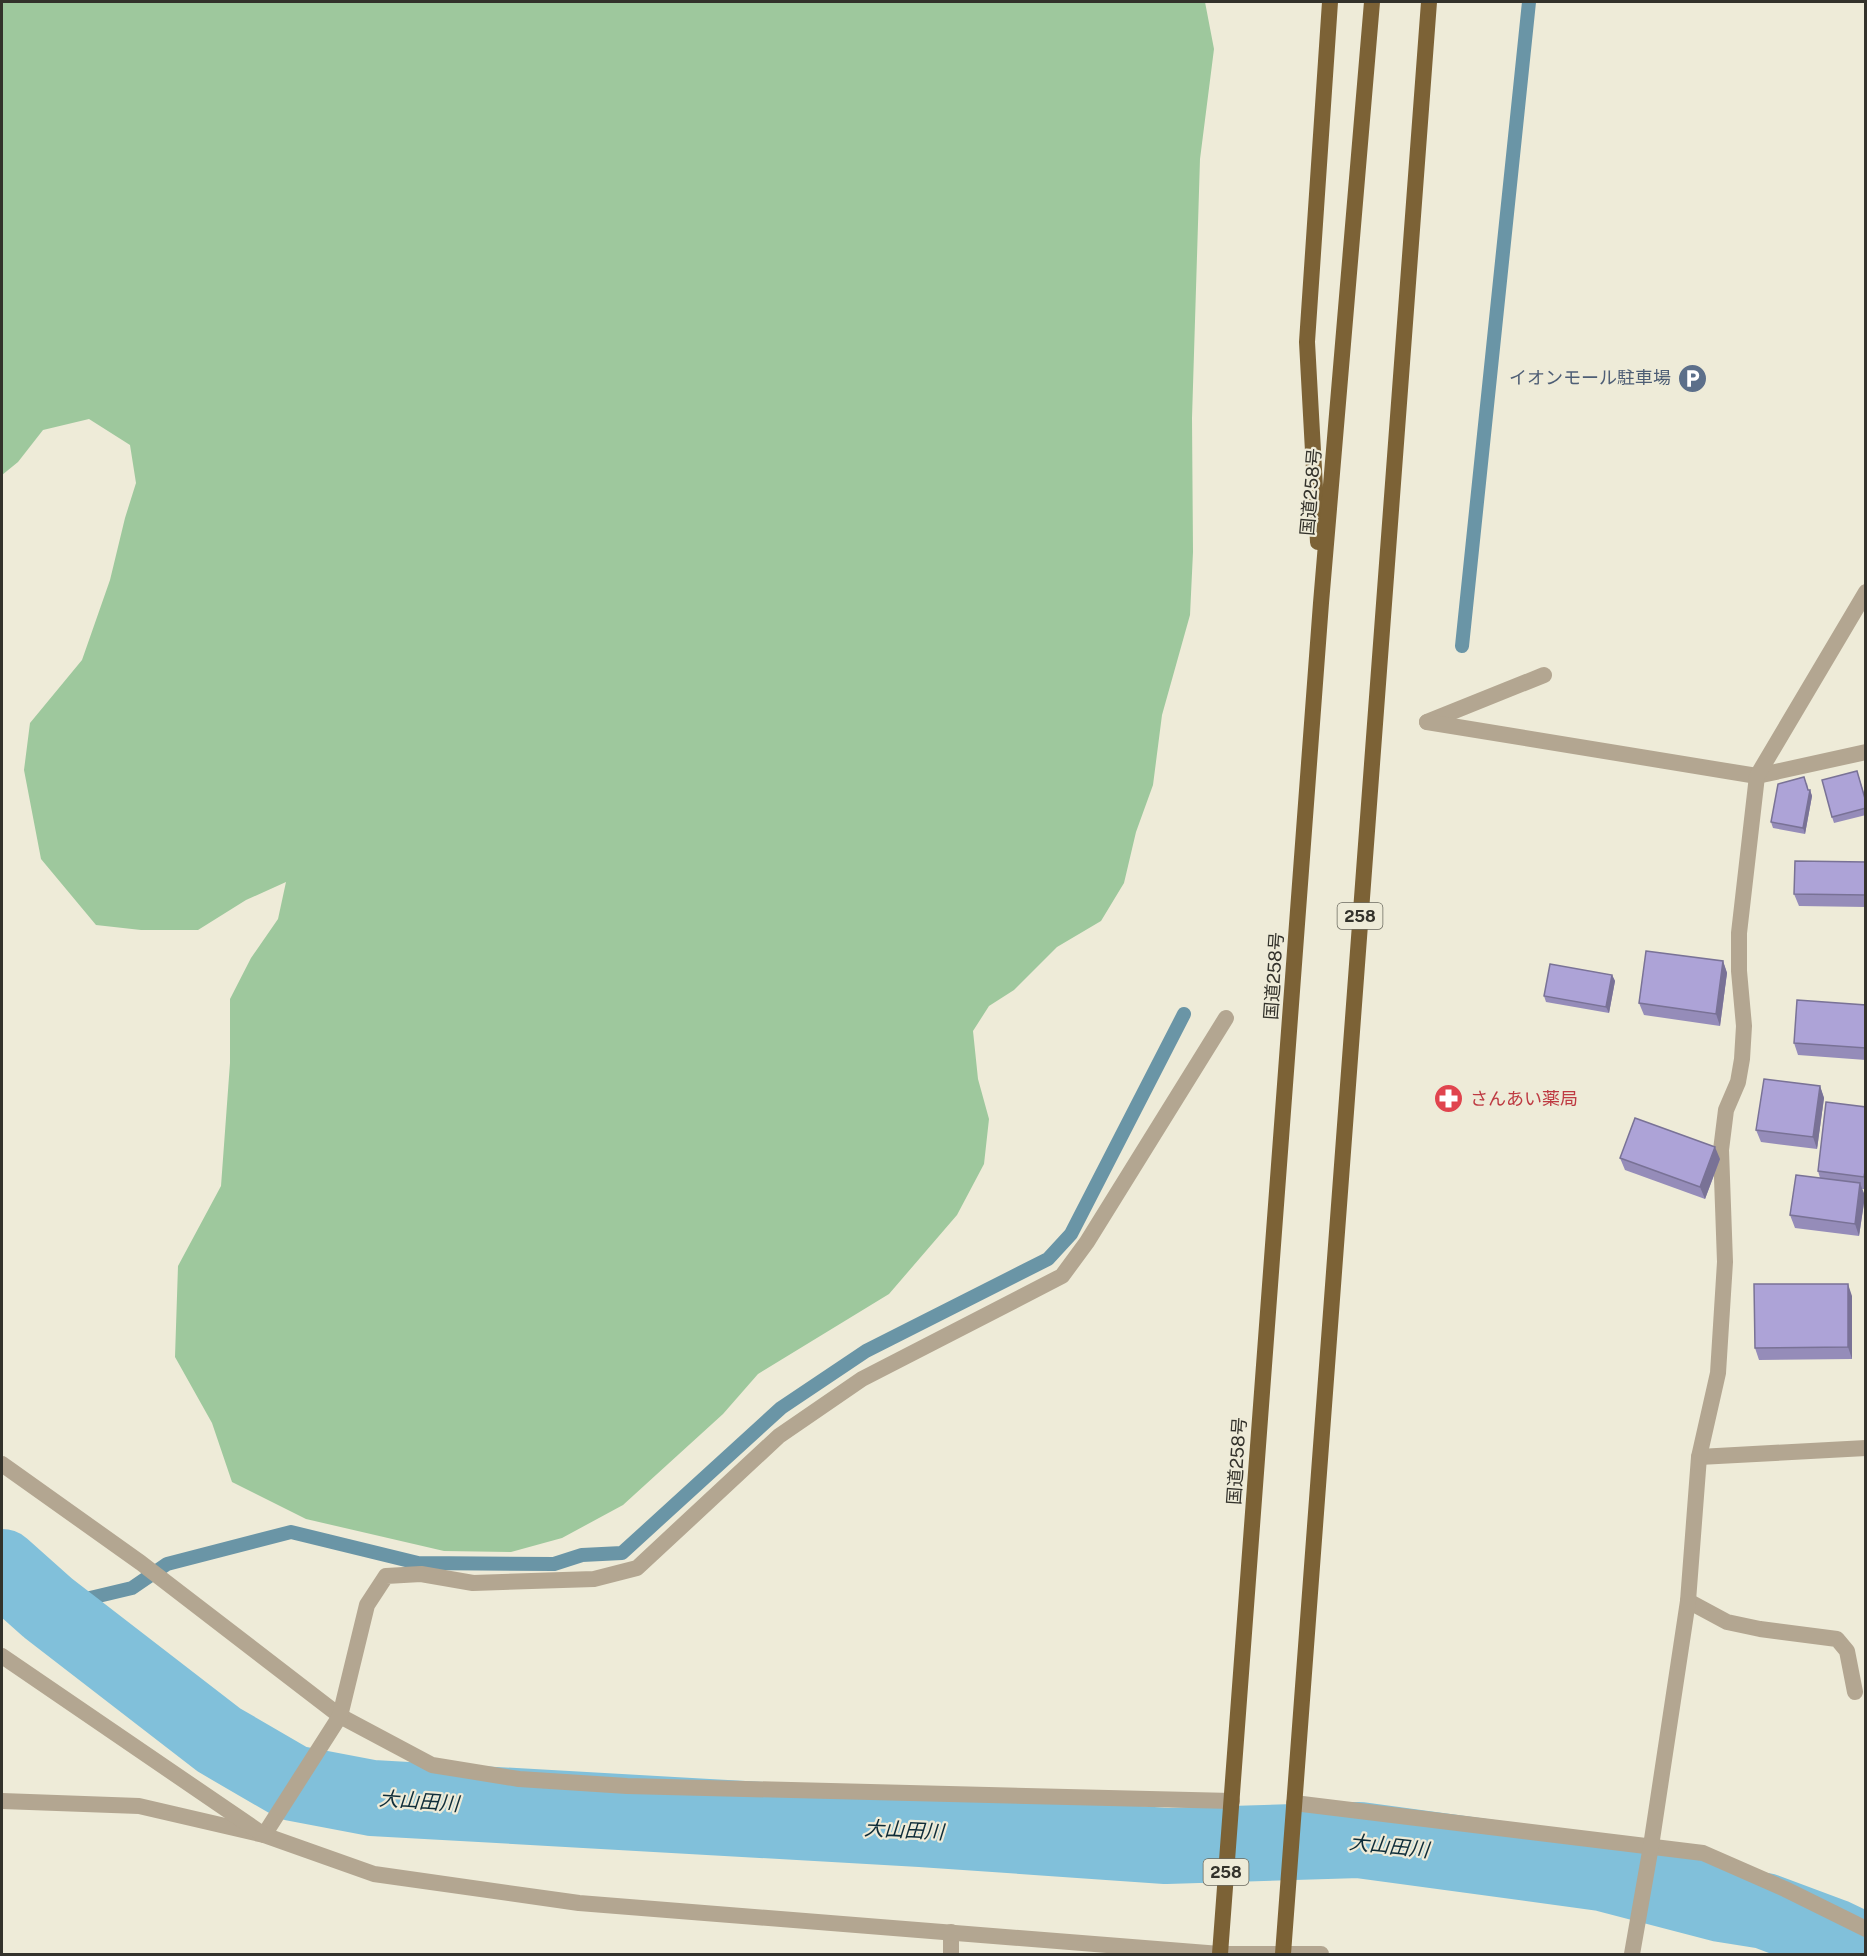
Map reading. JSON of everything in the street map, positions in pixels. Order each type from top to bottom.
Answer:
[{"type":"highway","points":[[1321,603],[1307,342],[1330,2]]},
{"type":"highway","name":"国道258号","points":[[1220,1954],[1321,603],[1372,2]]},
{"type":"highway","name":"258","points":[[1283,1954],[1429,2]]},
{"type":"street","points":[[1632,1954],[1651,1846],[1688,1600],[1699,1457],[1718,1373],[1725,1262],[1721,1150],[1726,1110],[1738,1082],[1742,1059],[1744,1026],[1739,971],[1739,933],[1757,776],[1866,592]]},
{"type":"street","points":[[1544,675],[1427,722],[1757,776],[1866,752]]},
{"type":"street","points":[[264,1835],[340,1716],[368,1605],[386,1576],[421,1574],[472,1582],[594,1579],[637,1568],[779,1436],[862,1379],[1062,1275],[1087,1242],[1226,1018]]},
{"type":"street","points":[[1699,1457],[1866,1448]]},
{"type":"street","points":[[2,1464],[141,1563],[340,1716],[432,1765],[519,1779],[627,1786],[1232,1801]]},
{"type":"street","points":[[1688,1600],[1727,1622],[1760,1629],[1837,1639],[1847,1651],[1855,1692]]},
{"type":"street","points":[[2,1656],[264,1835]]},
{"type":"street","points":[[2,1801],[139,1806],[264,1835],[374,1874],[579,1903],[1220,1954],[1320,1954]]},
{"type":"street","points":[[1294,1803],[1703,1853],[1785,1889],[1866,1929]]},
{"type":"street","points":[[951,1932],[951,1954]]},
{"type":"green space","points":[[2,2],[1205,2],[1214,49],[1200,159],[1192,418],[1193,552],[1190,615],[1162,715],[1153,785],[1136,832],[1124,883],[1101,921],[1057,947],[1014,990],[989,1006],[973,1031],[978,1079],[989,1119],[984,1164],[957,1215],[889,1294],[758,1374],[723,1414],[623,1505],[562,1538],[511,1552],[444,1551],[306,1519],[232,1482],[212,1423],[175,1357],[178,1266],[221,1186],[230,1063],[230,999],[251,958],[278,919],[286,882],[246,900],[198,930],[141,930],[96,925],[41,859],[24,770],[30,723],[82,660],[110,580],[136,483],[130,445],[89,419],[43,430],[18,462],[2,475]]},
{"type":"building","points":[[1857,771],[1866,808],[1832,817],[1822,780]]},
{"type":"building","points":[[1804,777],[1808,790],[1810,790],[1803,828],[1771,822],[1778,784]]},
{"type":"building","points":[[1795,861],[1866,862],[1866,895],[1794,894]]},
{"type":"building","points":[[1646,951],[1723,961],[1716,1014],[1639,1003]]},
{"type":"building","points":[[1550,964],[1612,975],[1606,1007],[1544,996]]},
{"type":"building","points":[[1797,1000],[1866,1005],[1866,1048],[1794,1043]]},
{"type":"building","points":[[1764,1079],[1820,1086],[1813,1137],[1756,1130]]},
{"type":"building","points":[[1826,1102],[1866,1107],[1864,1177],[1818,1171]]},
{"type":"building","points":[[1635,1118],[1715,1147],[1700,1187],[1620,1158]]},
{"type":"building","points":[[1796,1175],[1860,1183],[1855,1224],[1790,1215]]},
{"type":"building","points":[[1754,1284],[1848,1284],[1848,1347],[1755,1348]]},
{"type":"waterway","points":[[1462,646],[1529,2]]},
{"type":"waterway","points":[[48,1608],[132,1588],[167,1564],[291,1532],[418,1563],[554,1564],[582,1555],[622,1553],[781,1408],[866,1351],[1048,1259],[1071,1234],[1184,1014]]},
{"type":"waterway","name":"大山田川","points":[[2,1567],[48,1608],[219,1740],[293,1783],[372,1798],[921,1829],[1166,1846],[1359,1840],[1602,1873],[1721,1904],[1765,1911],[1832,1936],[1866,1952]]},
{"type":"place","name":"イオンモール駐車場","points":[[1692,378]]},
{"type":"place","name":"さんあい薬局","points":[[1449,1099]]}]
